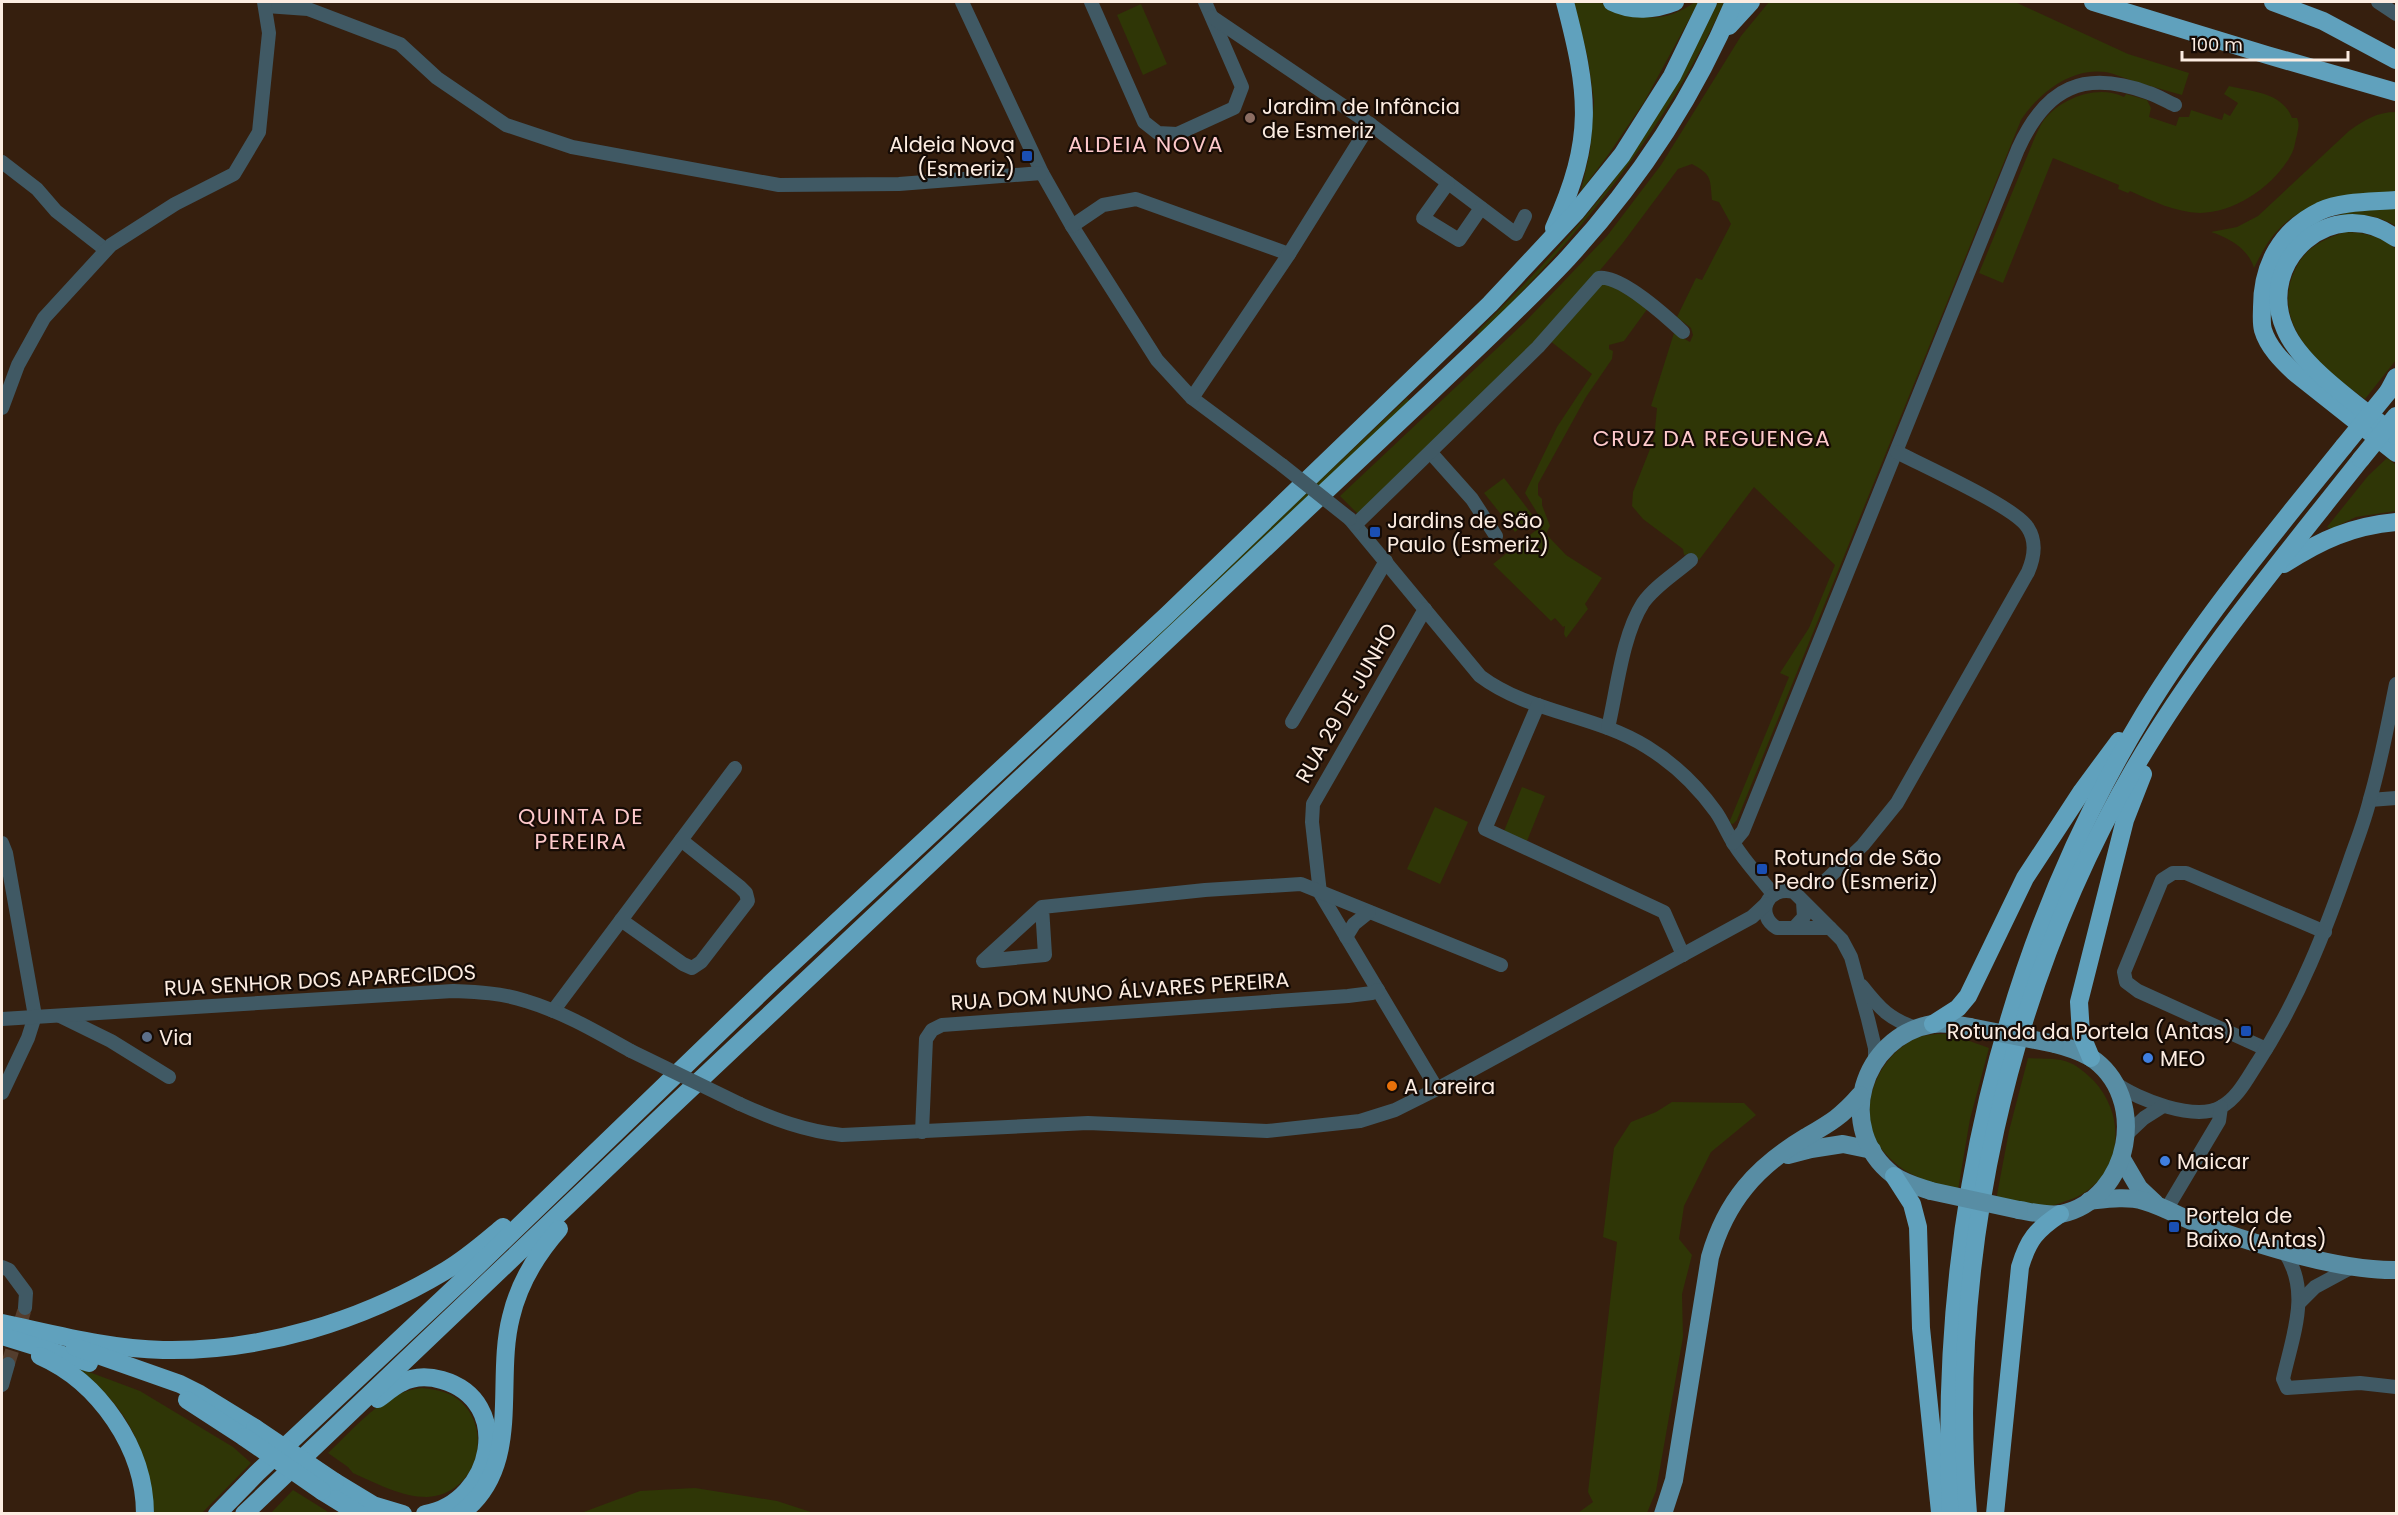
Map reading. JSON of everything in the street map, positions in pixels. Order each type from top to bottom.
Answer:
[{"type":"highway","points":[[1543,248],[1573,182],[1584,132],[1582,77],[1565,2]]},
{"type":"highway","points":[[1612,2],[1643,8],[1676,2]]},
{"type":"highway","points":[[217,1514],[257,1473],[773,981],[1241,545],[1459,335],[1593,193],[1635,135],[1672,76],[1708,2]]},
{"type":"highway","points":[[251,1509],[353,1408],[1546,281],[1598,224],[1645,162],[1682,104],[1715,44],[1734,2]]},
{"type":"highway","points":[[1715,44],[1751,2]]},
{"type":"highway","points":[[2093,2],[2397,92]]},
{"type":"highway","points":[[2273,2],[2323,21],[2397,60]]},
{"type":"highway","points":[[2397,200],[2359,203],[2321,210],[2287,234],[2275,250],[2267,267],[2262,289],[2262,328],[2280,359],[2295,374],[2397,453]]},
{"type":"highway","points":[[2397,238],[2368,224],[2348,222],[2325,226],[2309,236],[2294,253],[2282,275],[2278,303],[2284,329],[2298,351],[2316,370],[2397,436]]},
{"type":"highway","points":[[1926,1027],[1949,1015],[1968,996],[2025,878],[2082,791],[2171,673],[2237,580],[2394,384]]},
{"type":"highway","points":[[1968,1514],[1964,1417],[1969,1299],[1986,1182],[2002,1104],[2019,1039],[2045,961],[2079,876],[2120,794],[2169,714],[2272,572],[2397,416]]},
{"type":"highway","points":[[2272,572],[2307,549],[2339,534],[2369,524],[2397,522]]},
{"type":"highway","points":[[1951,1514],[1949,1366],[1957,1265],[1971,1174],[1999,1054],[2017,992],[2063,874],[2124,751],[2171,673]]},
{"type":"highway","points":[[2091,1058],[2081,1034],[2079,1002],[2125,820],[2169,714]]},
{"type":"highway","points":[[1894,1176],[1912,1204],[1918,1227],[1921,1328],[1940,1514]]},
{"type":"highway","points":[[460,1514],[486,1487],[499,1459],[503,1429],[506,1345],[519,1290],[532,1265],[547,1243],[576,1210],[588,1187]]},
{"type":"highway","points":[[2,1323],[117,1346],[163,1350],[209,1348],[271,1339],[313,1330],[408,1292],[447,1270],[522,1212],[533,1212]]},
{"type":"highway","points":[[1995,1514],[2020,1268],[2027,1246],[2034,1234],[2060,1214]]},
{"type":"highway","points":[[2,1323],[159,1375],[198,1393],[250,1433],[328,1486],[359,1514]]},
{"type":"highway","points":[[2,1336],[155,1385],[250,1433]]},
{"type":"highway","points":[[2,1343],[42,1357],[62,1368],[97,1396],[124,1434],[141,1480],[145,1514]]},
{"type":"highway","points":[[353,1408],[364,1410],[400,1383],[424,1377],[454,1385],[476,1404],[488,1434],[483,1466],[463,1494],[444,1508],[425,1514]]},
{"type":"highway","points":[[328,1486],[348,1514]]},
{"type":"highway","points":[[328,1486],[403,1514]]},
{"type":"main road","points":[[1663,1514],[1674,1480],[1710,1257],[1727,1211],[1743,1188],[1778,1158],[1846,1112],[1860,1095],[1875,1062],[1892,1042],[1926,1027],[1970,1027],[2072,1048],[2091,1058],[2113,1082],[2125,1112],[2126,1135],[2122,1159],[2104,1188],[2090,1201]]},
{"type":"main road","points":[[1860,1095],[1862,1126],[1872,1150],[1894,1176],[1931,1191],[2019,1210],[2060,1214],[2090,1201],[2131,1198],[2202,1225],[2283,1250],[2352,1267],[2397,1270]]},
{"type":"main road","points":[[1778,1158],[1835,1145],[1852,1145],[1872,1150]]},
{"type":"main road","points":[[2122,1159],[2139,1188],[2161,1208]]},
{"type":"street","points":[[962,2],[1042,173],[1072,226],[1157,360],[1192,398],[1282,465],[1353,522],[1480,676],[1497,689],[1608,728],[1647,747],[1693,784],[1717,813],[1733,843],[1770,899],[1767,919],[1772,925],[1782,930],[1830,928]]},
{"type":"street","points":[[1091,2],[1144,122],[1158,133],[1177,134],[1234,108],[1242,87],[1205,2]]},
{"type":"street","points":[[2378,2],[2397,14]]},
{"type":"street","points":[[2,408],[18,365],[44,318],[106,250],[175,204],[234,174],[259,132],[269,33],[265,4],[308,9],[400,44],[437,78],[506,125],[572,147],[779,185],[899,184],[1042,173]]},
{"type":"street","points":[[1212,16],[1370,124],[1516,234],[1526,216]]},
{"type":"street","points":[[1733,843],[1743,831],[2031,121],[2059,94],[2071,88],[2100,82],[2134,88],[2175,105]]},
{"type":"street","points":[[1192,398],[1289,254],[1370,124]]},
{"type":"street","points":[[2,162],[37,189],[56,211],[106,250]]},
{"type":"street","points":[[1448,183],[1423,218],[1459,240],[1481,208]]},
{"type":"street","points":[[1072,226],[1103,205],[1136,199],[1289,254]]},
{"type":"street","points":[[1353,522],[1431,453],[1538,347],[1599,278],[1609,279],[1638,294],[1683,332]]},
{"type":"street","points":[[1824,882],[1869,838],[1897,803],[2032,562],[2033,541],[2030,529],[2022,519],[2013,512],[1897,452]]},
{"type":"street","points":[[1431,453],[1472,499],[1496,536]]},
{"type":"street","points":[[1608,728],[1633,623],[1654,590],[1691,560]]},
{"type":"street","points":[[1292,722],[1386,561]]},
{"type":"street","name":"RUA 29 DE JUNHO","points":[[1320,893],[1312,822],[1313,804],[1425,609]]},
{"type":"street","points":[[2113,1082],[2129,1093],[2163,1106],[2205,1112],[2221,1107],[2237,1093],[2266,1049],[2297,992],[2325,932],[2370,800],[2397,684]]},
{"type":"street","points":[[1538,705],[1485,830],[1664,912],[1683,955]]},
{"type":"street","points":[[553,1011],[735,768]]},
{"type":"street","points":[[2370,800],[2397,798]]},
{"type":"street","points":[[621,920],[692,968],[701,962],[748,901],[746,893],[740,886],[681,840]]},
{"type":"street","points":[[2,843],[6,853],[35,1017],[28,1038],[2,1094]]},
{"type":"street","points":[[2266,1049],[2138,991],[2127,982],[2124,972],[2162,880],[2173,873],[2186,873],[2325,932]]},
{"type":"street","points":[[1042,907],[1045,955],[983,961],[1042,907],[1205,890],[1301,884],[1501,965]]},
{"type":"street","points":[[1770,899],[1787,890],[1794,892],[1842,940],[1851,957],[1860,985],[1875,1048],[1875,1062]]},
{"type":"street","points":[[1320,893],[1437,1089]]},
{"type":"street","name":"RUA SENHOR DOS APARECIDOS","points":[[2,1019],[453,991],[491,993],[526,1000],[573,1018],[631,1051],[740,1104],[779,1121],[824,1133],[842,1135],[922,1132],[1088,1123],[1267,1131],[1360,1121],[1395,1110],[1752,917],[1770,899]]},
{"type":"street","points":[[1794,928],[1804,917],[1803,902]]},
{"type":"street","points":[[1346,937],[1354,924],[1369,912]]},
{"type":"street","points":[[1727,929],[1772,925]]},
{"type":"street","points":[[1860,985],[1883,1011],[1900,1023],[1926,1027]]},
{"type":"street","name":"RUA DOM NUNO ÁLVARES PEREIRA","points":[[922,1132],[926,1039],[932,1030],[942,1025],[1348,996],[1378,990]]},
{"type":"street","points":[[58,1015],[111,1041],[169,1077]]},
{"type":"street","points":[[2126,1135],[2144,1118],[2163,1106]]},
{"type":"street","points":[[2161,1208],[2219,1120],[2221,1107]]},
{"type":"street","points":[[2283,1250],[2293,1264],[2300,1302],[2283,1379],[2288,1388],[2360,1383],[2397,1387]]},
{"type":"street","points":[[2,1267],[9,1270],[26,1293],[25,1308]]},
{"type":"street","points":[[2300,1302],[2315,1287],[2352,1267]]},
{"type":"street","points":[[2,1385],[8,1364]]},
{"type":"green space","points":[[1595,1],[1646,17],[1669,15],[1695,2],[1698,3],[1644,102],[1581,191],[1590,151],[1594,101],[1588,59],[1574,2]]},
{"type":"green space","points":[[1718,2],[1724,2],[1701,49],[1647,138],[1585,220],[1552,259],[1480,335],[1477,332],[1557,249],[1611,183],[1665,102]]},
{"type":"green space","points":[[1769,2],[2015,2],[2128,54],[2189,73],[2182,95],[2106,72],[2080,74],[2057,84],[2037,100],[2021,120],[1737,820],[1733,824],[1729,823],[1789,677],[1780,673],[1809,628],[1835,565],[1754,487],[1699,560],[1689,554],[1684,555],[1683,549],[1643,519],[1632,506],[1633,492],[1654,439],[1657,408],[1651,406],[1674,333],[1690,342],[1693,335],[1691,328],[1677,317],[1696,278],[1702,280],[1731,224],[1719,202],[1712,200],[1707,174],[1692,164],[1678,169],[1622,244],[1559,319],[1359,515],[1340,496],[1525,322],[1607,236],[1661,165],[1741,36]]},
{"type":"green space","points":[[1141,4],[1167,64],[1143,75],[1117,15]]},
{"type":"green space","points":[[2229,86],[2274,98],[2287,109],[2292,118],[2297,118],[2298,128],[2292,153],[2276,176],[2253,195],[2213,212],[2182,211],[2130,191],[2128,193],[2118,189],[2119,185],[2053,158],[2003,283],[1979,273],[2039,128],[2051,112],[2060,105],[2081,95],[2092,93],[2114,93],[2124,97],[2126,94],[2147,100],[2151,108],[2149,117],[2176,126],[2179,117],[2189,117],[2191,110],[2222,120],[2224,113],[2230,116],[2238,103],[2224,94]]},
{"type":"green space","points":[[2396,112],[2396,191],[2334,200],[2303,211],[2275,233],[2254,268],[2243,249],[2211,232],[2237,227],[2258,216],[2349,131],[2371,117]]},
{"type":"green space","points":[[2396,206],[2396,226],[2367,216],[2336,216],[2351,211]]},
{"type":"green space","points":[[2346,232],[2373,236],[2396,249],[2396,360],[2365,399],[2320,363],[2297,332],[2290,315],[2288,296],[2292,277],[2301,259],[2320,242]]},
{"type":"green space","points":[[1599,283],[1607,283],[1648,308],[1624,341],[1609,345],[1609,349],[1613,351],[1612,359],[1586,397],[1538,484],[1538,495],[1542,499],[1550,526],[1546,534],[1566,555],[1602,578],[1585,604],[1588,609],[1566,638],[1565,626],[1563,627],[1555,618],[1551,621],[1493,564],[1544,524],[1525,493],[1557,427],[1592,374],[1549,340]]},
{"type":"green space","points":[[1407,398],[1410,402],[1152,645],[1150,641]]},
{"type":"green space","points":[[2387,458],[2396,465],[2396,511],[2356,517],[2331,529],[2327,527],[2368,476]]},
{"type":"green space","points":[[1504,478],[1534,517],[1515,532],[1484,493]]},
{"type":"green space","points":[[1522,787],[1545,796],[1527,841],[1504,831]]},
{"type":"green space","points":[[1435,807],[1468,822],[1440,884],[1407,869]]},
{"type":"green space","points":[[1950,1034],[1989,1048],[1970,1119],[1958,1190],[1918,1177],[1901,1168],[1885,1153],[1875,1138],[1870,1122],[1870,1105],[1874,1088],[1891,1057],[1904,1045],[1919,1037]]},
{"type":"green space","points":[[2028,1058],[2065,1061],[2084,1072],[2105,1096],[2112,1113],[2115,1130],[2110,1163],[2101,1177],[2088,1190],[2072,1199],[2050,1206],[2030,1206],[1996,1200],[2009,1131]]},
{"type":"green space","points":[[1672,1102],[1744,1103],[1756,1115],[1711,1152],[1684,1206],[1679,1239],[1692,1255],[1682,1294],[1683,1337],[1656,1491],[1647,1513],[1578,1513],[1593,1502],[1588,1492],[1617,1242],[1603,1237],[1614,1148],[1631,1122],[1656,1112]]},
{"type":"green space","points":[[65,1363],[140,1391],[233,1447],[251,1463],[202,1513],[154,1513],[146,1466],[130,1426],[104,1392]]},
{"type":"green space","points":[[422,1388],[453,1396],[467,1408],[475,1423],[478,1439],[476,1456],[470,1471],[459,1484],[445,1493],[427,1497],[408,1495],[353,1473],[328,1453],[383,1403],[408,1391]]},
{"type":"green space","points":[[695,1488],[777,1501],[814,1513],[581,1513],[640,1491]]},
{"type":"green space","points":[[293,1490],[325,1510],[329,1513],[271,1513]]},
{"type":"tunnel","points":[[8,1364],[25,1308]]},
{"type":"place","name":"Jardim de Infância de Esmeriz","points":[[1250,118]]},
{"type":"place","name":"Aldeia Nova (Esmeriz)","points":[[1027,156]]},
{"type":"place","name":"Jardins de São Paulo (Esmeriz)","points":[[1375,532]]},
{"type":"place","name":"Rotunda de São Pedro (Esmeriz)","points":[[1762,869]]},
{"type":"place","name":"Rotunda da Portela (Antas)","points":[[2246,1031]]},
{"type":"place","name":"Via","points":[[147,1037]]},
{"type":"place","name":"MEO","points":[[2148,1058]]},
{"type":"place","name":"A Lareira","points":[[1392,1086]]},
{"type":"place","name":"Maicar","points":[[2165,1161]]},
{"type":"place","name":"Portela de Baixo (Antas)","points":[[2174,1227]]},
{"type":"district","name":"ALDEIA NOVA","points":[[1146,144]]},
{"type":"district","name":"CRUZ DA REGUENGA","points":[[1712,438]]},
{"type":"district","name":"QUINTA DE PEREIRA","points":[[581,828]]}]
